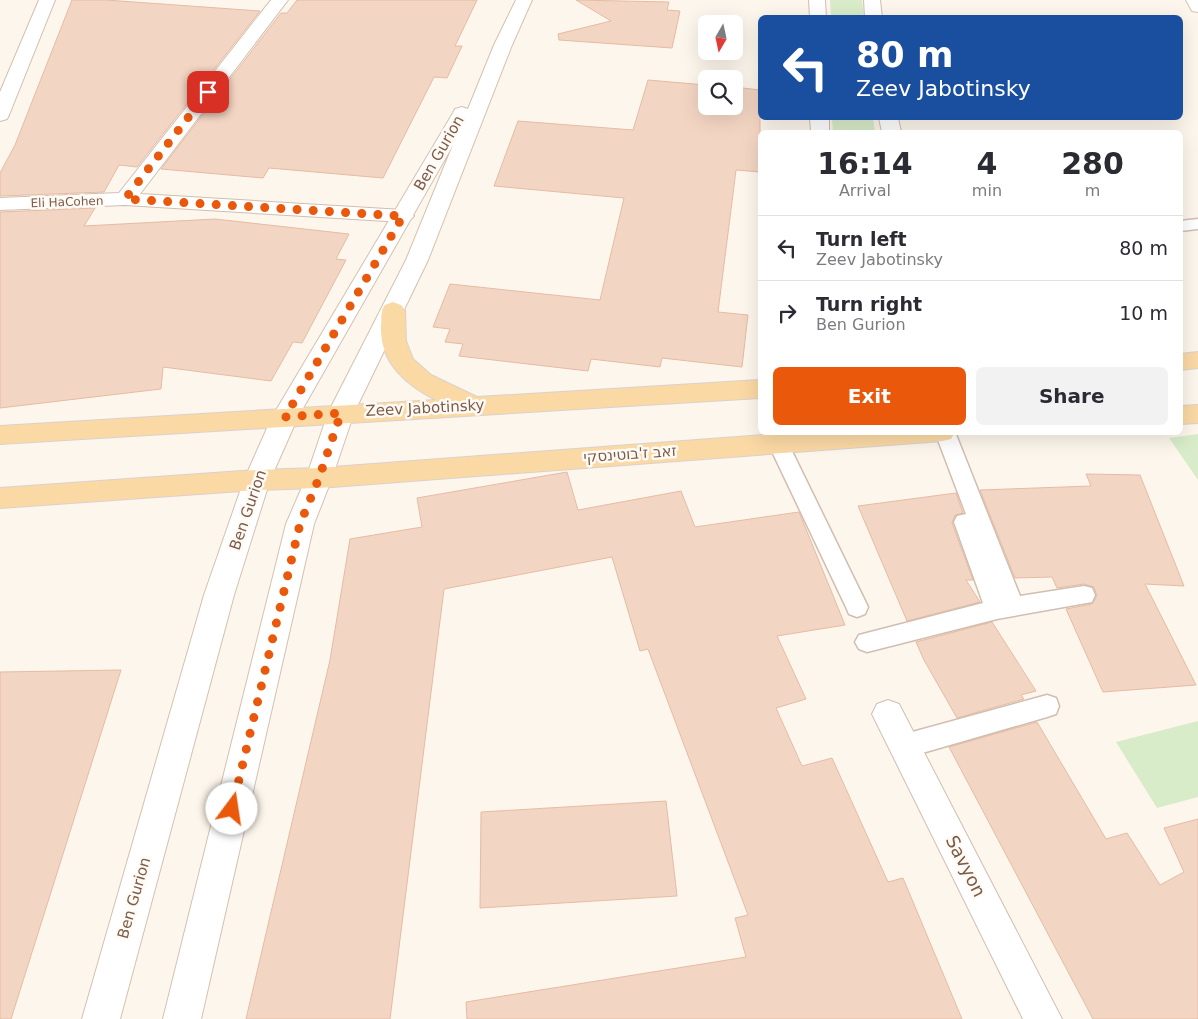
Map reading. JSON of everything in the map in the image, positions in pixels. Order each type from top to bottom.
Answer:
[{"type":"main road","points":[[0,115],[47,0]]},
{"type":"main road","points":[[125,199],[280,0]]},
{"type":"main road","name":"Ben Gurion","points":[[182,1019],[300,524],[319,478],[341,413],[417,260],[503,45],[524,0]]},
{"type":"main road","points":[[817,0],[818,15]]},
{"type":"main road","points":[[872,0],[874,15]]},
{"type":"main road","points":[[1194,0],[1198,7]]},
{"type":"main road","name":"Ben Gurion","points":[[101,1019],[219,595],[257,480],[285,417],[503,45]]},
{"type":"main road","name":"Eli HaCohen","points":[[0,204],[125,199],[403,216]]},
{"type":"main road","points":[[393,310],[394,340],[402,363],[410,373],[426,384],[474,405]]},
{"type":"main road","points":[[1183,362],[1198,360]]},
{"type":"main road","name":"Zeev Jabotinsky","points":[[0,435],[474,405],[758,390]]},
{"type":"main road","points":[[1183,415],[1198,414]]},
{"type":"main road","name":"זאב ז'בוטינסקי","points":[[319,478],[908,435]]},
{"type":"main road","points":[[0,498],[257,480],[319,478]]},
{"type":"main road","name":"Savyon","points":[[888,714],[1043,1019]]},
{"type":"lane","points":[[1183,226],[1198,224]]},
{"type":"lane","points":[[941,435],[1005,607]]},
{"type":"lane","points":[[778,443],[856,607]]},
{"type":"lane","points":[[867,642],[1005,607],[1084,595]]},
{"type":"lane","points":[[905,746],[1047,706]]},
{"type":"green space","points":[[830,0],[862,0],[864,15],[831,15]]},
{"type":"green space","points":[[832,120],[873,120],[875,130],[833,130]]},
{"type":"green space","points":[[1198,434],[1198,480],[1169,438]]},
{"type":"green space","points":[[1198,721],[1198,797],[1157,808],[1116,742]]},
{"type":"building","points":[[72,0],[106,0],[260,11],[137,167],[119,165],[104,192],[0,196],[0,173],[15,145]]},
{"type":"building","points":[[297,0],[477,0],[455,46],[462,46],[447,78],[434,77],[383,178],[269,168],[263,178],[161,169],[281,13],[287,13]]},
{"type":"building","points":[[576,0],[669,2],[667,10],[680,11],[672,48],[559,40],[558,34],[611,21]]},
{"type":"building","points":[[648,80],[698,84],[698,115],[743,115],[743,88],[758,90],[758,120],[760,120],[760,130],[758,130],[758,172],[736,170],[718,312],[748,315],[742,367],[662,358],[660,367],[591,359],[588,371],[459,356],[463,344],[445,342],[450,329],[433,327],[450,284],[600,300],[624,198],[494,186],[518,121],[633,130]]},
{"type":"building","points":[[95,208],[84,226],[215,219],[349,234],[336,259],[346,260],[302,343],[293,342],[271,381],[163,367],[161,389],[0,408],[0,212]]},
{"type":"building","points":[[567,472],[578,510],[681,491],[695,527],[799,512],[845,625],[777,636],[806,699],[776,708],[802,766],[832,758],[888,882],[903,878],[962,1019],[467,1019],[466,1002],[746,957],[735,918],[748,915],[648,649],[640,651],[612,557],[444,589],[390,1019],[246,1019],[330,660],[350,539],[422,527],[417,498]]},
{"type":"building","points":[[1086,474],[1140,475],[1184,586],[1145,584],[1196,685],[1103,692],[1066,609],[1092,604],[1097,596],[1094,587],[1084,584],[1057,588],[1052,577],[1015,578],[980,490],[1091,486]]},
{"type":"building","points":[[956,493],[963,513],[955,515],[952,523],[973,580],[966,580],[980,602],[907,621],[858,506]]},
{"type":"building","points":[[992,622],[1036,691],[1021,695],[1024,699],[957,718],[924,660],[916,642]]},
{"type":"building","points":[[121,670],[11,1019],[0,1019],[0,672]]},
{"type":"building","points":[[1037,722],[1106,839],[1127,833],[1160,885],[1184,872],[1164,828],[1198,819],[1198,1019],[1093,1019],[949,747]]},
{"type":"building","points":[[666,801],[677,896],[480,908],[481,812]]},
{"type":"route","points":[[208,92],[125,199],[403,216],[285,417],[341,413],[319,478],[300,524],[232,809]]}]
